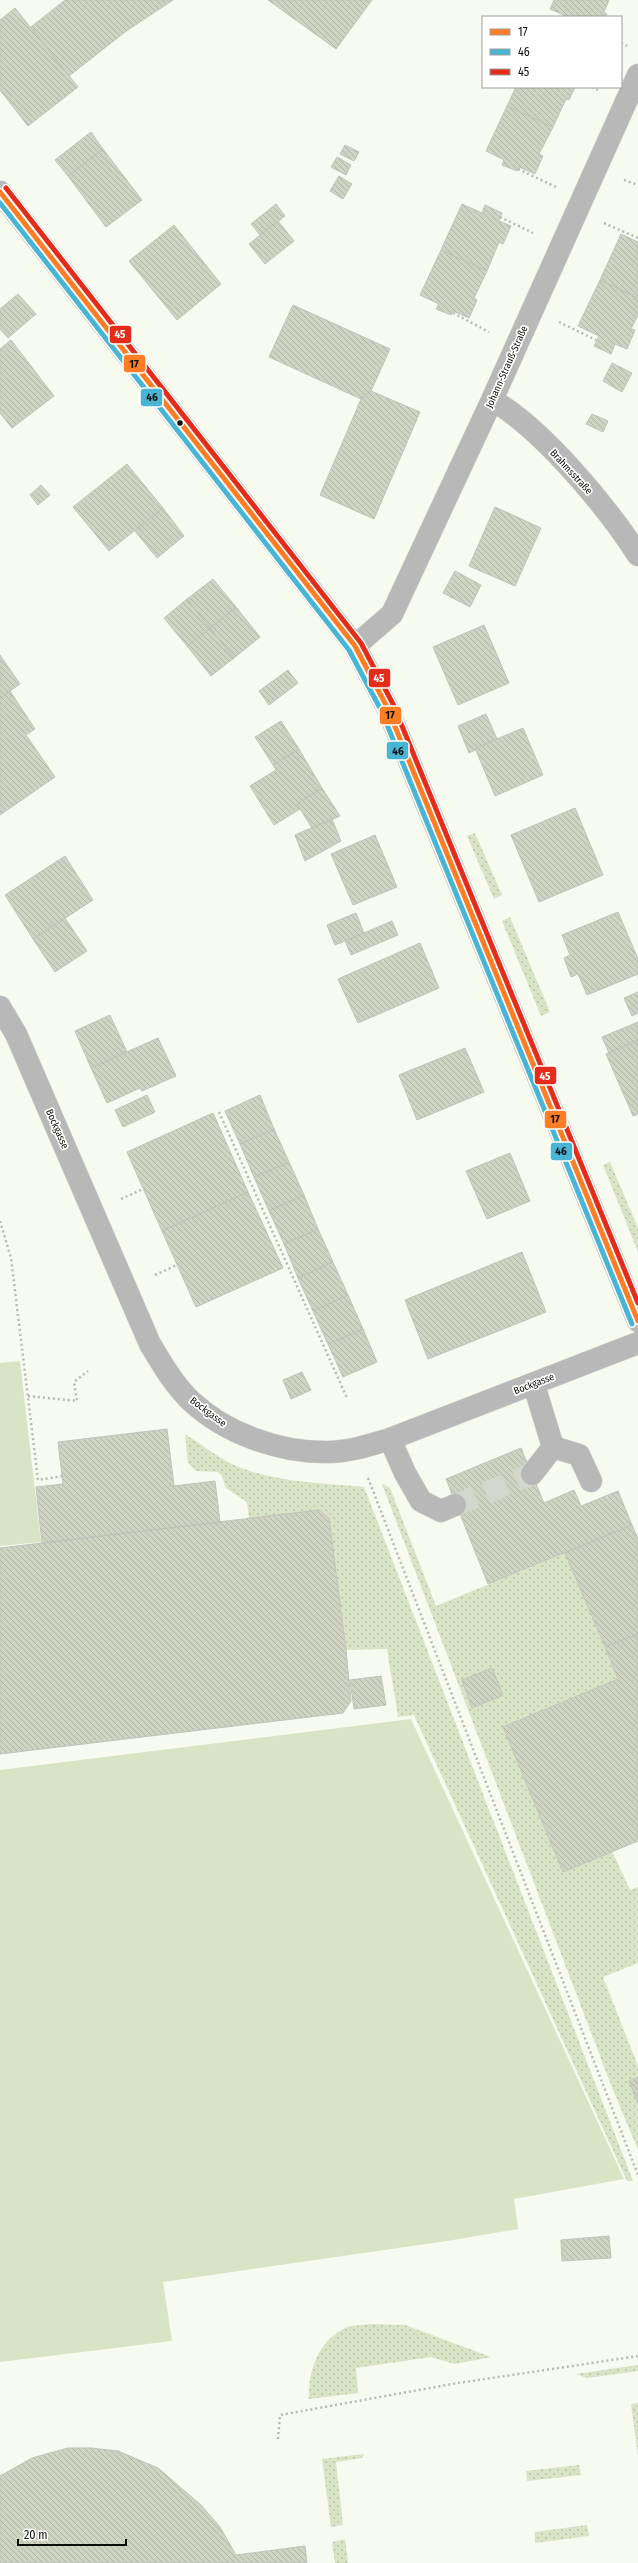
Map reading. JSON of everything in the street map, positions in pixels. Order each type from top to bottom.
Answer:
[{"type":"street","name":"Johann-Strauß-Straße","points":[[355,646],[392,614],[492,400],[638,75]]},
{"type":"street","points":[[0,192],[355,646],[387,706],[638,1321]]},
{"type":"street","name":"Brahmsstraße","points":[[492,400],[510,411],[574,472],[626,536],[638,555]]},
{"type":"street","name":"Bockgasse","points":[[0,1007],[16,1034],[150,1344],[171,1377],[191,1401],[233,1430],[292,1450],[328,1452],[357,1449],[390,1439],[638,1344]]},
{"type":"street","points":[[534,1384],[553,1447]]},
{"type":"street","points":[[390,1439],[405,1473],[421,1501],[441,1511],[455,1505]]},
{"type":"street","points":[[532,1474],[553,1447]]},
{"type":"street","points":[[553,1447],[579,1455],[591,1481]]},
{"type":"path","points":[[518,169],[551,185]]},
{"type":"path","points":[[619,177],[638,185]]},
{"type":"path","points":[[500,217],[537,235]]},
{"type":"path","points":[[609,225],[638,238]]},
{"type":"path","points":[[452,313],[490,332]]},
{"type":"path","points":[[555,321],[596,340]]},
{"type":"path","points":[[219,1112],[347,1398]]},
{"type":"path","points":[[121,1199],[143,1189]]},
{"type":"path","points":[[0,1221],[11,1258],[38,1480],[63,1476]]},
{"type":"path","points":[[155,1275],[177,1265]]},
{"type":"path","points":[[28,1396],[77,1402],[74,1382],[88,1371]]},
{"type":"path","points":[[357,1449],[638,2175]]},
{"type":"path","points":[[278,2439],[280,2415],[460,2382],[638,2356]]},
{"type":"green space","points":[[475,833],[502,895],[494,899],[467,836]]},
{"type":"green space","points":[[510,917],[550,1012],[541,1016],[502,921]]},
{"type":"green space","points":[[610,1162],[638,1228],[638,1252],[603,1165]]},
{"type":"green space","points":[[20,1361],[41,1542],[0,1546],[0,1363]]},
{"type":"green space","points":[[185,1434],[228,1462],[250,1471],[282,1479],[364,1487],[633,2181],[627,2181],[414,1715],[398,1717],[387,1649],[346,1650],[329,1518],[319,1510],[249,1519],[247,1502],[226,1488],[222,1476],[218,1472],[196,1471],[188,1463]]},
{"type":"green space","points":[[382,1484],[390,1488],[436,1606],[565,1553],[618,1679],[503,1727],[563,1872],[612,1851],[630,1890],[638,1887],[638,1963],[603,1977],[638,2066],[638,2077],[629,2081],[638,2104],[638,2150],[611,2085]]},
{"type":"green space","points":[[411,1719],[624,2179],[514,2199],[518,2229],[447,2241],[163,2282],[172,2341],[0,2362],[0,1770]]},
{"type":"green space","points":[[373,2324],[405,2325],[491,2357],[455,2364],[431,2357],[356,2368],[358,2393],[309,2399],[309,2388],[313,2367],[323,2347],[338,2332],[348,2327]]},
{"type":"green space","points":[[638,2365],[638,2371],[587,2378],[576,2374]]},
{"type":"green space","points":[[638,2403],[638,2456],[631,2404]]},
{"type":"green space","points":[[364,2454],[362,2458],[336,2462],[343,2525],[331,2527],[322,2459]]},
{"type":"green space","points":[[579,2465],[581,2475],[527,2481],[526,2471]]},
{"type":"green space","points":[[587,2525],[589,2536],[535,2543],[535,2532]]},
{"type":"green space","points":[[345,2539],[348,2563],[335,2563],[332,2542]]},
{"type":"building","points":[[65,0],[173,0],[125,32],[69,76],[31,27]]},
{"type":"building","points":[[268,0],[372,0],[336,49]]},
{"type":"building","points":[[554,0],[609,0],[604,12],[607,14],[606,16],[566,16],[550,9]]},
{"type":"building","points":[[15,8],[78,87],[28,126],[0,90],[0,20]]},
{"type":"building","points":[[516,88],[575,88],[569,100],[566,99],[553,127],[507,106]]},
{"type":"building","points":[[507,106],[553,127],[539,154],[543,156],[535,174],[519,167],[517,171],[502,165],[504,160],[486,151]]},
{"type":"building","points":[[91,132],[103,149],[68,176],[55,160]]},
{"type":"building","points":[[345,145],[359,152],[354,161],[340,154]]},
{"type":"building","points":[[103,149],[142,200],[106,227],[68,176]]},
{"type":"building","points":[[337,157],[351,165],[346,175],[331,167]]},
{"type":"building","points":[[339,176],[352,184],[343,199],[330,191]]},
{"type":"building","points":[[276,204],[285,216],[260,235],[251,224]]},
{"type":"building","points":[[462,204],[482,213],[485,205],[502,213],[499,221],[511,226],[503,244],[499,242],[487,271],[441,250]]},
{"type":"building","points":[[278,221],[294,241],[265,264],[249,244]]},
{"type":"building","points":[[174,225],[221,284],[177,320],[129,261]]},
{"type":"building","points":[[621,234],[638,242],[638,298],[600,280]]},
{"type":"building","points":[[441,250],[487,271],[474,298],[477,300],[469,318],[453,311],[451,315],[436,309],[439,304],[420,295]]},
{"type":"building","points":[[600,280],[638,298],[638,315],[631,329],[635,330],[627,349],[615,344],[611,354],[594,346],[599,336],[578,326]]},
{"type":"building","points":[[18,294],[36,314],[8,338],[0,329],[0,309]]},
{"type":"building","points":[[293,305],[390,349],[371,391],[361,399],[269,357]]},
{"type":"building","points":[[11,340],[54,396],[12,428],[0,413],[0,349]]},
{"type":"building","points":[[612,363],[632,373],[622,392],[603,381]]},
{"type":"building","points":[[371,391],[420,412],[374,519],[320,495],[361,399]]},
{"type":"building","points":[[592,414],[608,421],[603,432],[586,424]]},
{"type":"building","points":[[127,464],[163,508],[109,551],[73,507]]},
{"type":"building","points":[[41,485],[50,495],[38,505],[30,495]]},
{"type":"building","points":[[495,507],[541,528],[515,586],[469,566]]},
{"type":"building","points":[[163,508],[184,536],[157,558],[135,531]]},
{"type":"building","points":[[455,571],[481,585],[470,607],[443,593]]},
{"type":"building","points":[[213,579],[236,607],[210,628],[187,599]]},
{"type":"building","points":[[187,599],[210,628],[187,646],[164,618]]},
{"type":"building","points":[[236,607],[260,637],[234,658],[210,628]]},
{"type":"building","points":[[484,625],[509,683],[458,705],[433,647]]},
{"type":"building","points":[[210,628],[234,658],[211,676],[187,646]]},
{"type":"building","points":[[0,655],[20,684],[0,698]]},
{"type":"building","points":[[288,670],[298,683],[269,705],[259,691]]},
{"type":"building","points":[[10,691],[35,729],[26,735],[55,777],[0,815],[0,698]]},
{"type":"building","points":[[486,714],[497,739],[469,753],[458,726]]},
{"type":"building","points":[[281,721],[299,749],[273,765],[255,737]]},
{"type":"building","points":[[523,728],[543,775],[495,796],[475,748]]},
{"type":"building","points":[[299,749],[322,788],[297,804],[300,809],[274,825],[250,786],[276,770],[273,765]]},
{"type":"building","points":[[322,788],[340,816],[312,828],[297,804]]},
{"type":"building","points":[[575,808],[603,875],[539,902],[511,835]]},
{"type":"building","points":[[332,819],[341,841],[305,861],[295,835]]},
{"type":"building","points":[[375,835],[397,887],[353,905],[331,854]]},
{"type":"building","points":[[65,856],[93,900],[33,939],[5,895]]},
{"type":"building","points":[[618,912],[638,959],[638,974],[587,995],[578,974],[571,977],[564,958],[570,955],[562,935]]},
{"type":"building","points":[[356,913],[364,933],[335,945],[327,925]]},
{"type":"building","points":[[65,918],[87,951],[55,972],[33,939]]},
{"type":"building","points":[[392,921],[398,935],[351,955],[345,941]]},
{"type":"building","points":[[420,943],[439,988],[358,1023],[338,979]]},
{"type":"building","points":[[638,992],[638,1013],[632,1016],[624,998]]},
{"type":"building","points":[[110,1015],[127,1052],[91,1068],[75,1031]]},
{"type":"building","points":[[638,1022],[638,1040],[609,1053],[602,1037]]},
{"type":"building","points":[[158,1038],[176,1076],[142,1091],[140,1088],[107,1103],[91,1068]]},
{"type":"building","points":[[638,1040],[638,1114],[633,1116],[606,1054]]},
{"type":"building","points":[[465,1048],[484,1092],[417,1120],[399,1075]]},
{"type":"building","points":[[147,1095],[155,1112],[123,1127],[115,1110]]},
{"type":"building","points":[[260,1095],[274,1129],[240,1144],[225,1111]]},
{"type":"building","points":[[213,1113],[248,1192],[162,1231],[127,1152]]},
{"type":"building","points":[[274,1129],[289,1162],[254,1177],[240,1144]]},
{"type":"building","points":[[510,1153],[530,1201],[487,1219],[466,1171]]},
{"type":"building","points":[[289,1162],[304,1195],[269,1211],[254,1177]]},
{"type":"building","points":[[248,1192],[283,1268],[196,1307],[162,1231]]},
{"type":"building","points":[[304,1195],[318,1229],[284,1244],[269,1211]]},
{"type":"building","points":[[318,1229],[333,1262],[298,1278],[284,1244]]},
{"type":"building","points":[[522,1252],[546,1312],[428,1359],[405,1300]]},
{"type":"building","points":[[333,1262],[348,1295],[313,1311],[298,1278]]},
{"type":"building","points":[[348,1295],[363,1329],[328,1344],[313,1311]]},
{"type":"building","points":[[363,1329],[377,1362],[343,1377],[328,1344]]},
{"type":"building","points":[[302,1372],[311,1390],[291,1399],[283,1380]]},
{"type":"building","points":[[167,1429],[174,1486],[215,1481],[220,1522],[42,1543],[36,1487],[63,1484],[58,1442]]},
{"type":"building","points":[[521,1448],[544,1503],[574,1490],[581,1506],[618,1491],[632,1525],[488,1584],[446,1479]]},
{"type":"building","points":[[319,1510],[329,1518],[346,1650],[351,1701],[343,1713],[0,1754],[0,1548]]},
{"type":"building","points":[[632,1525],[638,1539],[638,1634],[605,1647],[565,1553]]},
{"type":"building","points":[[638,1634],[638,1841],[563,1872],[503,1727],[618,1679],[605,1647]]},
{"type":"building","points":[[492,1668],[503,1695],[472,1708],[462,1680]]},
{"type":"building","points":[[381,1676],[386,1705],[354,1709],[350,1680]]},
{"type":"building","points":[[638,2077],[638,2104],[629,2081]]},
{"type":"building","points":[[609,2236],[611,2258],[562,2261],[561,2240]]},
{"type":"building","points":[[68,2448],[91,2448],[118,2451],[158,2468],[201,2505],[220,2527],[236,2555],[305,2546],[307,2563],[0,2563],[0,2476],[32,2458]]},
{"type":"tunnel","points":[[455,1505],[532,1474]]},
{"type":"transit line","name":"45","points":[[6,188],[361,643],[393,704],[638,1303]]},
{"type":"transit line","name":"17","points":[[0,192],[355,646],[387,707],[638,1321]]},
{"type":"transit line","name":"46","points":[[0,203],[349,650],[381,710],[632,1324]]}]
